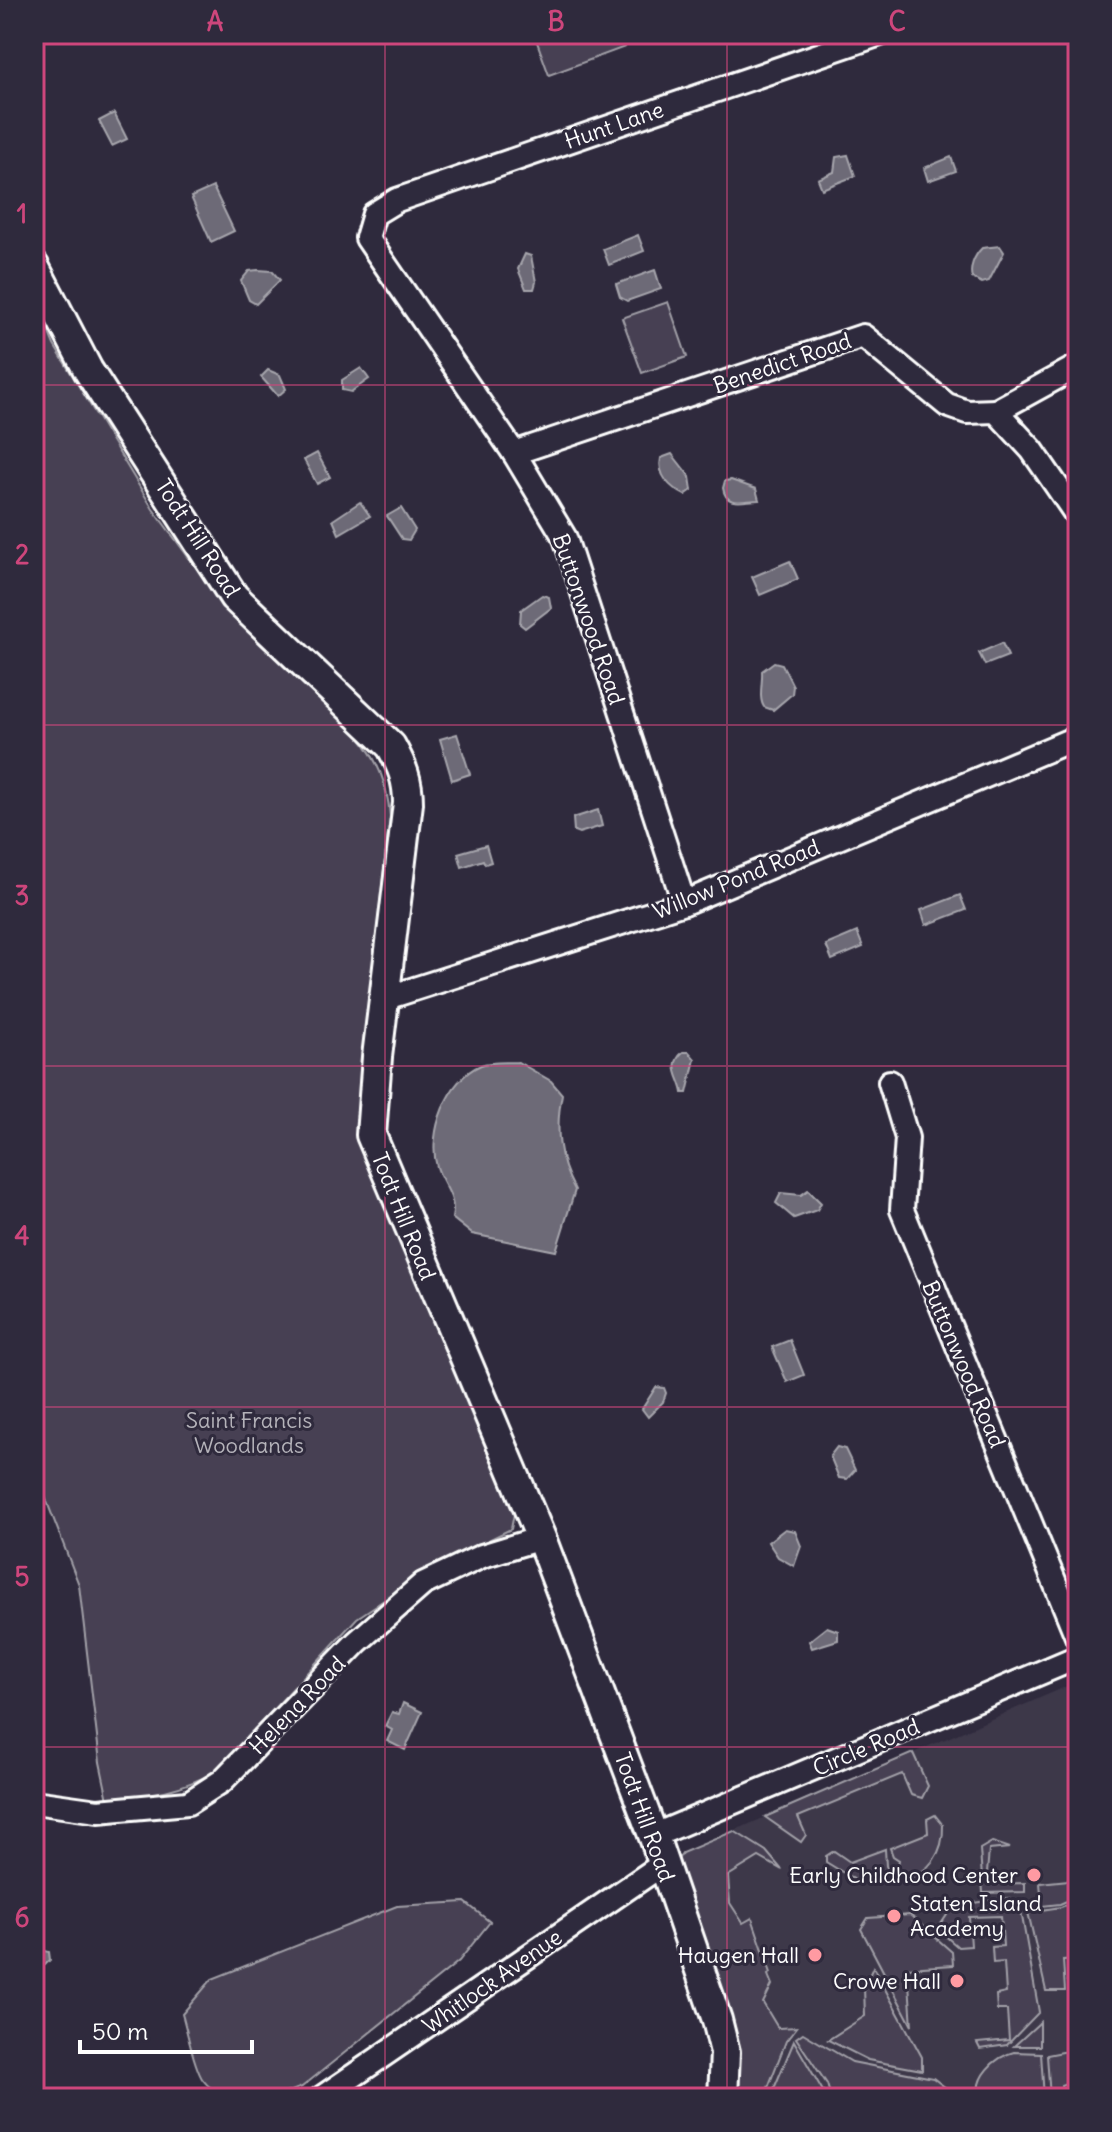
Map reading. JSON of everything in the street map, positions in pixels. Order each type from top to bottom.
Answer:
[{"type":"street","name":"Hunt Lane","points":[[367,238],[374,214],[397,200],[880,34]]},
{"type":"street","name":"Buttonwood Road","points":[[367,238],[514,453],[565,538],[684,903]]},
{"type":"street","name":"Todt Hill Road","points":[[34,266],[88,370],[234,597],[391,746],[403,766],[408,780],[408,803],[371,1135],[541,1538],[653,1836],[717,2020],[725,2052],[723,2098]]},
{"type":"street","name":"Benedict Road","points":[[514,453],[863,336],[947,405],[967,412],[996,411]]},
{"type":"street","points":[[1078,366],[996,411],[1032,450],[1078,517]]},
{"type":"street","name":"Willow Pond Road","points":[[386,998],[684,903],[1078,737]]},
{"type":"street","name":"Buttonwood Road","points":[[890,1082],[907,1138],[902,1210],[1078,1639]]},
{"type":"street","name":"Helena Road","points":[[34,1802],[98,1811],[188,1803],[222,1781],[357,1642],[423,1584],[482,1556],[541,1538]]},
{"type":"street","name":"Circle Road","points":[[653,1836],[1078,1657]]},
{"type":"street","name":"Whitlock Avenue","points":[[321,2098],[663,1864]]},
{"type":"shaded area","points":[[114,113],[127,139],[112,146],[99,121]]},
{"type":"shaded area","points":[[848,155],[855,176],[822,189],[818,179],[834,172],[836,157]]},
{"type":"shaded area","points":[[951,157],[956,171],[928,181],[924,168]]},
{"type":"shaded area","points":[[213,187],[234,231],[211,242],[191,197]]},
{"type":"shaded area","points":[[638,235],[644,251],[609,265],[603,249]]},
{"type":"shaded area","points":[[1000,246],[1004,252],[989,281],[982,283],[972,278],[972,266],[979,251]]},
{"type":"shaded area","points":[[525,254],[531,256],[536,282],[534,289],[526,289],[518,269]]},
{"type":"shaded area","points":[[655,270],[661,289],[627,301],[620,297],[616,284]]},
{"type":"shaded area","points":[[249,271],[272,271],[280,280],[256,304],[249,300],[241,281]]},
{"type":"shaded area","points":[[361,368],[369,379],[351,392],[342,390],[342,380]]},
{"type":"shaded area","points":[[268,370],[280,375],[286,389],[278,396],[261,377]]},
{"type":"shaded area","points":[[317,453],[330,477],[317,484],[304,460]]},
{"type":"shaded area","points":[[672,454],[690,477],[692,490],[685,495],[670,485],[661,470],[661,458]]},
{"type":"shaded area","points":[[731,480],[756,489],[759,500],[732,501],[723,488],[725,481]]},
{"type":"shaded area","points":[[360,502],[370,516],[339,534],[333,520]]},
{"type":"shaded area","points":[[401,508],[415,530],[409,540],[402,539],[387,516]]},
{"type":"shaded area","points":[[790,561],[798,579],[760,595],[752,577]]},
{"type":"shaded area","points":[[542,595],[549,597],[551,608],[525,628],[520,624],[521,610]]},
{"type":"shaded area","points":[[1002,643],[1008,656],[985,665],[979,653]]},
{"type":"shaded area","points":[[774,662],[782,664],[793,686],[792,694],[773,710],[764,707],[761,695],[762,671]]},
{"type":"shaded area","points":[[457,734],[470,774],[452,780],[440,739]]},
{"type":"shaded area","points":[[598,810],[602,826],[579,833],[574,831],[573,818]]},
{"type":"shaded area","points":[[486,845],[491,862],[485,864],[483,860],[462,867],[458,853]]},
{"type":"shaded area","points":[[960,895],[966,910],[926,925],[921,910]]},
{"type":"shaded area","points":[[857,932],[863,947],[832,960],[826,945]]},
{"type":"shaded area","points":[[683,1052],[689,1052],[695,1059],[687,1093],[683,1093],[675,1067]]},
{"type":"shaded area","points":[[518,1062],[551,1081],[562,1094],[560,1144],[575,1190],[556,1251],[472,1234],[452,1218],[453,1204],[437,1167],[435,1139],[438,1124],[442,1109],[458,1082],[481,1065]]},
{"type":"shaded area","points":[[808,1190],[821,1203],[817,1210],[794,1218],[776,1203],[781,1193],[801,1195]]},
{"type":"shaded area","points":[[790,1340],[804,1375],[787,1382],[772,1347]]},
{"type":"shaded area","points":[[656,1387],[664,1388],[666,1393],[663,1402],[648,1417],[642,1409]]},
{"type":"shaded area","points":[[837,1447],[845,1449],[855,1470],[847,1479],[839,1478],[830,1456]]},
{"type":"shaded area","points":[[785,1529],[795,1531],[801,1546],[794,1566],[778,1557],[768,1542]]},
{"type":"shaded area","points":[[827,1627],[838,1631],[838,1640],[812,1648],[809,1641]]},
{"type":"shaded area","name":"Staten Island Academy","points":[[1072,1684],[1078,1698],[1078,2098],[745,2098],[746,2074],[687,1851]]},
{"type":"shaded area","points":[[403,1703],[422,1712],[405,1750],[387,1741],[392,1730],[385,1726],[392,1712],[399,1714]]},
{"type":"shaded area","points":[[34,1948],[49,1952],[50,1960],[45,1965],[34,1965]]},
{"type":"green space","points":[[551,34],[620,34],[625,47],[549,75],[536,39]]},
{"type":"green space","points":[[668,302],[687,357],[642,373],[622,318]]},
{"type":"green space","name":"Saint Francis Woodlands","points":[[45,323],[54,345],[153,509],[228,611],[357,734],[380,772],[390,816],[359,1087],[363,1150],[514,1514],[511,1529],[435,1566],[357,1618],[219,1769],[179,1787],[108,1800],[100,1762],[79,1585],[34,1468],[34,325]]},
{"type":"green space","points":[[913,1753],[928,1786],[922,1798],[911,1795],[902,1774],[798,1817],[806,1835],[801,1842],[765,1817]]},
{"type":"green space","points":[[935,1815],[943,1825],[938,1853],[921,1872],[904,1880],[897,1869],[899,1860],[890,1848],[928,1833],[927,1819]]},
{"type":"green space","points":[[734,1831],[766,1851],[782,1870],[759,1857],[728,1876],[730,1903],[743,1923],[752,1918],[771,1973],[768,1975],[772,1985],[763,2003],[778,2028],[797,2027],[786,2041],[764,2098],[736,2098],[731,2022],[677,1861],[682,1853]]},
{"type":"green space","points":[[992,1842],[1010,1848],[989,1850],[987,1873],[992,1884],[1025,1883],[1025,1892],[983,1893],[980,1849]]},
{"type":"green space","points":[[885,1849],[886,1866],[895,1879],[893,1883],[857,1881],[826,1862],[826,1856],[834,1851],[850,1862]]},
{"type":"green space","points":[[1078,1879],[1078,1896],[1060,1904],[1042,1906],[1040,1883]]},
{"type":"green space","points":[[1009,1898],[1020,1905],[1039,2012],[1007,2045],[980,2049],[977,2043],[1009,2040],[1007,2010],[997,2010],[996,1995],[1006,1993],[1004,1962],[993,1963],[992,1947],[1003,1946],[1001,1916],[969,1917],[971,1946],[958,1947],[942,1933],[941,1924],[953,1906]]},
{"type":"green space","points":[[1078,1900],[1078,1959],[1063,1960],[1065,1991],[1046,1991],[1028,1912],[1061,1907]]},
{"type":"green space","points":[[465,1902],[490,1922],[459,1961],[302,2087],[250,2099],[224,2095],[203,2080],[182,2014],[212,1979],[397,1906]]},
{"type":"green space","points":[[910,1915],[952,1952],[953,1965],[908,1968],[912,2026],[861,1929],[868,1918]]},
{"type":"green space","points":[[873,1967],[922,2057],[922,2070],[868,2060],[828,2040],[865,2016],[864,1987]]},
{"type":"green space","points":[[1040,2022],[1040,2046],[1014,2046],[1038,2024]]},
{"type":"green space","points":[[803,2033],[852,2062],[933,2078],[959,2098],[831,2098],[827,2084],[796,2038]]},
{"type":"green space","points":[[794,2041],[827,2098],[789,2098],[782,2093],[777,2098],[770,2098]]},
{"type":"green space","points":[[1078,2049],[1078,2079],[1061,2085],[1062,2098],[1050,2098],[1047,2055]]},
{"type":"green space","points":[[1014,2052],[1041,2053],[1044,2098],[981,2098],[979,2083],[987,2069]]},
{"type":"place","name":"Early Childhood Center","points":[[1034,1875]]},
{"type":"place","name":"Staten Island Academy","points":[[894,1916]]},
{"type":"place","name":"Haugen Hall","points":[[815,1955]]},
{"type":"place","name":"Crowe Hall","points":[[957,1981]]}]
